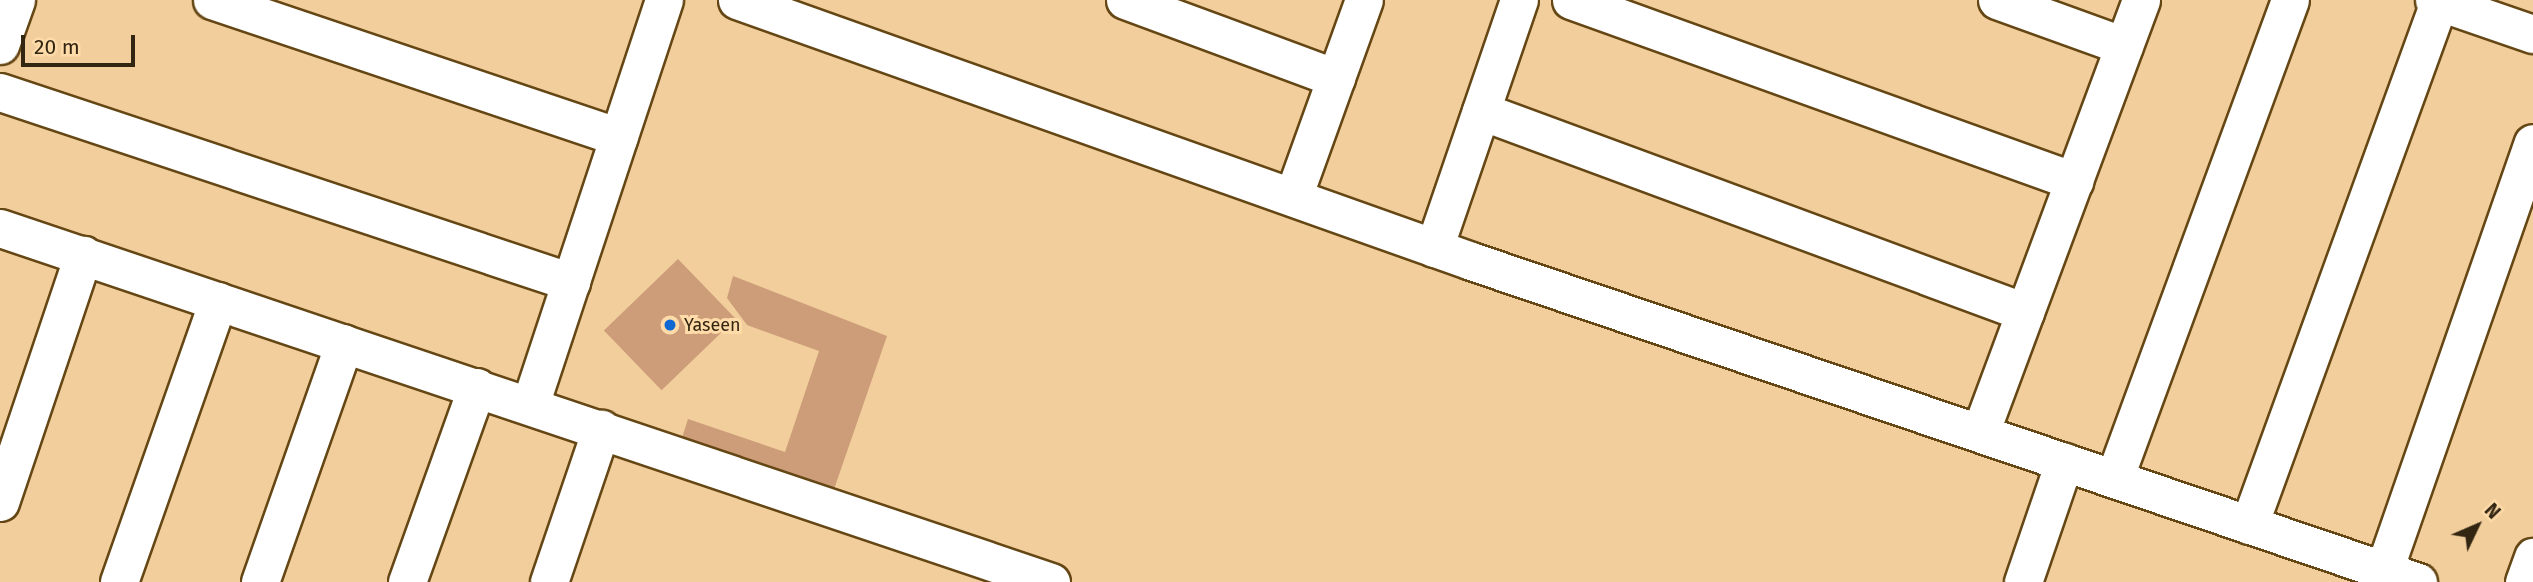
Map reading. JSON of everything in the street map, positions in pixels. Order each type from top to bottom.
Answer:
[{"type":"street","points":[[0,45],[16,0]]},
{"type":"street","points":[[212,0],[619,137]]},
{"type":"street","points":[[530,405],[664,0]]},
{"type":"street","points":[[1125,0],[1336,78]]},
{"type":"street","points":[[1293,197],[1364,0]]},
{"type":"street","points":[[1434,248],[1519,0]]},
{"type":"street","points":[[1571,0],[2074,181]]},
{"type":"street","points":[[1997,0],[2124,46]]},
{"type":"street","points":[[1980,433],[2141,0]]},
{"type":"street","points":[[2114,479],[2290,0]]},
{"type":"street","points":[[2249,525],[2436,1],[2533,34]]},
{"type":"street","points":[[755,3],[1434,248],[2418,582]]},
{"type":"street","points":[[0,92],[571,282]]},
{"type":"street","points":[[1481,111],[2025,312]]},
{"type":"street","points":[[2384,570],[2533,143]]},
{"type":"street","points":[[0,228],[1051,582]]},
{"type":"street","points":[[0,502],[83,255]]},
{"type":"street","points":[[119,582],[218,301]]},
{"type":"street","points":[[260,582],[344,343]]},
{"type":"street","points":[[407,582],[477,387]]},
{"type":"street","points":[[559,579],[601,429]]},
{"type":"street","points":[[2023,582],[2064,462]]},
{"type":"street","points":[[2525,582],[2533,557]]},
{"type":"building","name":"Yaseen","points":[[678,259],[736,319],[662,390],[604,331]]},
{"type":"building","points":[[733,276],[887,336],[832,495],[680,444],[688,419],[785,452],[819,351],[747,325],[727,298]]},
{"type":"place","name":"Yaseen","points":[[670,325]]}]
